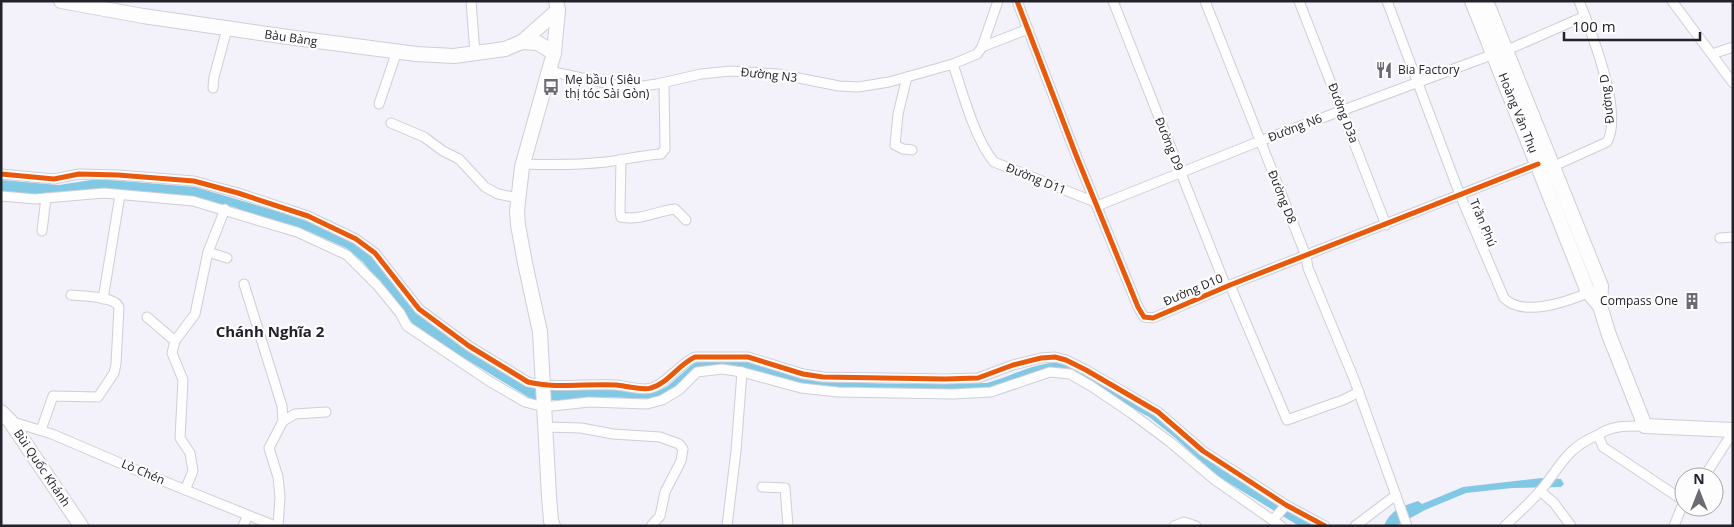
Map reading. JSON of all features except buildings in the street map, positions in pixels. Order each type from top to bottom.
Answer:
[{"type":"street","name":"Bàu Bàng","points":[[61,1],[227,29],[398,52],[454,56],[504,49],[522,42]]},
{"type":"street","points":[[471,1],[474,53]]},
{"type":"street","points":[[982,47],[998,1]]},
{"type":"street","name":"Đường D10","points":[[1017,1],[1096,204],[1138,307],[1144,317],[1154,318],[1228,286],[1538,164]]},
{"type":"street","name":"Đường D9","points":[[1113,1],[1181,173],[1287,420],[1343,400],[1359,392]]},
{"type":"street","name":"Đường D8","points":[[1205,1],[1306,256],[1308,268],[1359,392],[1407,526]]},
{"type":"street","name":"Đường D3a","points":[[1299,1],[1386,225]]},
{"type":"street","name":"Trần Phú","points":[[1387,1],[1460,195],[1500,292],[1508,302],[1518,306],[1537,307],[1565,301],[1602,286]]},
{"type":"street","name":"Hoàng Văn Thụ","points":[[1472,1],[1500,52],[1528,120],[1554,166],[1556,190],[1588,292],[1600,306],[1645,426]]},
{"type":"street","name":"Hoàng Văn Thụ","points":[[1486,1],[1500,52]]},
{"type":"street","name":"Đường D","points":[[1554,166],[1607,142],[1611,135],[1611,110],[1606,74],[1579,1]]},
{"type":"street","points":[[1672,1],[1733,83]]},
{"type":"street","points":[[522,42],[557,6]]},
{"type":"street","points":[[553,526],[548,496],[540,332],[518,225],[518,198],[523,164],[554,53],[557,6]]},
{"type":"street","name":"Đường N6","points":[[1096,204],[1418,81],[1500,52],[1585,16]]},
{"type":"street","points":[[213,88],[214,77],[227,29]]},
{"type":"street","name":"Đường N3","points":[[550,71],[630,88],[664,83],[701,74],[731,71],[778,74],[839,86],[858,87],[889,82],[953,64],[977,54],[982,47],[1028,29]]},
{"type":"street","points":[[522,42],[538,43],[554,53]]},
{"type":"street","points":[[1712,54],[1733,47]]},
{"type":"street","points":[[379,104],[398,52]]},
{"type":"street","name":"Đường D11","points":[[953,64],[968,108],[987,154],[994,162],[1096,204]]},
{"type":"street","points":[[907,77],[898,114],[895,145],[903,149],[912,150]]},
{"type":"street","points":[[523,164],[554,166],[621,159],[664,152],[664,83]]},
{"type":"street","name":"Hoàng Văn Thụ","points":[[1528,120],[1538,164],[1556,190],[1602,286],[1600,306]]},
{"type":"street","points":[[391,123],[424,137],[442,151],[459,159],[484,188],[498,194],[518,198]]},
{"type":"street","points":[[621,159],[621,217],[642,218],[675,209],[686,220]]},
{"type":"street","points":[[1,174],[54,179],[79,174],[118,175],[194,181],[308,216],[356,238],[375,252],[419,309],[448,332],[528,382],[542,386],[615,385],[650,389],[687,360],[697,357],[748,357],[803,374],[823,377],[978,378],[1041,358],[1055,357],[1086,370],[1158,412],[1203,451],[1286,505],[1325,526]]},
{"type":"street","points":[[1,196],[46,198],[104,194],[193,201],[297,232],[347,255],[381,290],[407,326],[525,402],[544,405],[590,402],[647,404],[662,400],[679,390],[697,372],[722,369],[742,372],[801,388],[838,392],[953,394],[991,392],[1050,372],[1070,374],[1091,386],[1170,442],[1215,480],[1277,523],[1286,505]]},
{"type":"street","points":[[103,299],[120,195]]},
{"type":"street","points":[[42,231],[46,198]]},
{"type":"street","points":[[185,490],[193,471],[190,453],[180,438],[183,380],[172,353],[175,341],[195,314],[208,252],[225,210]]},
{"type":"street","points":[[1720,238],[1733,237]]},
{"type":"street","points":[[208,252],[227,258]]},
{"type":"street","points":[[381,290],[395,277]]},
{"type":"street","points":[[244,284],[282,406],[283,421],[269,448],[278,477],[280,497],[276,526]]},
{"type":"street","points":[[41,430],[53,396],[92,398],[98,396],[114,373],[116,364],[119,307],[114,301],[71,295]]},
{"type":"street","points":[[147,317],[175,341]]},
{"type":"street","points":[[697,357],[697,372]]},
{"type":"street","points":[[1004,369],[1011,386]]},
{"type":"street","points":[[727,526],[736,451],[742,372]]},
{"type":"street","points":[[1125,410],[1134,399]]},
{"type":"street","points":[[283,421],[295,414],[326,412]]},
{"type":"street","name":"Lò Chén","points":[[4,415],[276,526]]},
{"type":"street","name":"Bùi Quốc Khánh","points":[[4,415],[81,526]]},
{"type":"street","points":[[1505,526],[1540,491],[1567,454],[1587,439],[1604,431],[1623,426],[1645,426],[1733,431],[1710,467]]},
{"type":"street","points":[[545,427],[581,428],[613,434],[660,438],[679,444],[683,449],[681,461],[665,492],[660,516],[651,526]]},
{"type":"street","points":[[1598,435],[1603,447],[1674,495]]},
{"type":"street","points":[[762,488],[785,488],[788,526]]},
{"type":"street","points":[[1540,491],[1554,503],[1571,526]]},
{"type":"street","points":[[1355,526],[1398,500]]},
{"type":"street","points":[[244,526],[248,515]]},
{"type":"street","points":[[1174,526],[1184,522],[1196,526]]},
{"type":"water","points":[[98,179],[195,187],[307,220],[360,243],[389,271],[425,319],[533,386],[572,390],[658,391],[668,386],[694,363],[708,359],[756,362],[819,382],[913,384],[987,383],[1035,366],[1065,363],[1153,411],[1221,469],[1313,526],[1299,526],[1216,475],[1149,417],[1063,370],[989,390],[818,389],[754,370],[709,367],[685,380],[659,399],[598,397],[533,400],[418,330],[363,262],[346,248],[310,232],[233,207],[188,197],[38,197],[1,192],[1,180],[59,185]]},
{"type":"water","points":[[1542,478],[1561,479],[1564,484],[1561,487],[1512,488],[1466,493],[1425,510],[1396,526],[1384,526],[1393,512],[1402,507],[1418,501],[1422,504],[1463,487]]},
{"type":"cycle path","points":[[1017,1],[1076,155],[1138,307],[1144,317],[1153,318],[1230,285],[1538,164]]},
{"type":"cycle path","points":[[1,174],[54,179],[79,174],[118,175],[194,181],[308,216],[356,239],[375,253],[419,309],[469,346],[528,382],[539,384],[617,385],[648,389],[657,386],[695,357],[748,357],[803,374],[823,377],[945,379],[978,378],[1013,365],[1041,358],[1055,357],[1086,370],[1158,412],[1203,451],[1286,505],[1325,526]]},
{"type":"place","name":"Bia Factory","points":[[1384,70]]},
{"type":"place","name":"Mẹ bầu ( Siêu thị tóc Sài Gòn)","points":[[551,87]]},
{"type":"place","name":"Compass One","points":[[1692,301]]},
{"type":"district","name":"Chánh Nghĩa 2","points":[[270,332]]}]
